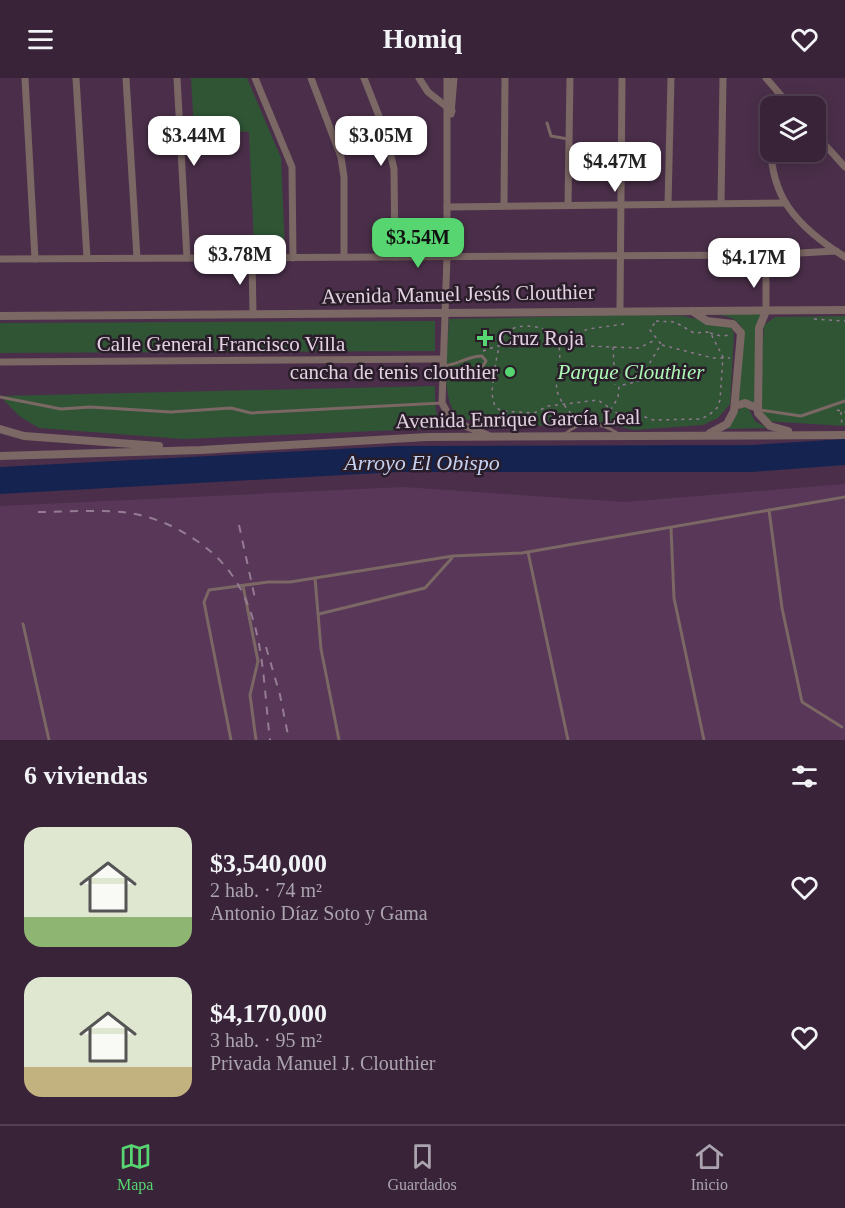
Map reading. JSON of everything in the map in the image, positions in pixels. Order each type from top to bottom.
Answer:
[{"type":"street","points":[[25,78],[35,259]]},
{"type":"street","points":[[76,78],[87,258]]},
{"type":"street","points":[[126,78],[136,258]]},
{"type":"street","points":[[177,78],[188,258]]},
{"type":"street","points":[[255,78],[292,167],[293,258]]},
{"type":"street","points":[[311,78],[341,157],[344,177],[344,256]]},
{"type":"street","points":[[364,78],[386,134],[394,169],[395,257]]},
{"type":"street","points":[[419,78],[428,92],[452,111]]},
{"type":"street","points":[[447,78],[445,106],[448,121],[447,256],[442,403],[452,421],[490,436]]},
{"type":"street","points":[[448,121],[452,111],[454,78]]},
{"type":"street","points":[[504,205],[505,78]]},
{"type":"street","points":[[568,205],[570,78]]},
{"type":"street","points":[[620,310],[619,206],[622,78]]},
{"type":"street","points":[[668,204],[671,78]]},
{"type":"street","points":[[721,203],[723,78]]},
{"type":"street","points":[[766,78],[778,94]]},
{"type":"street","points":[[826,146],[845,167]]},
{"type":"street","points":[[770,162],[772,175],[784,203],[845,257]]},
{"type":"street","points":[[447,207],[784,203]]},
{"type":"street","points":[[0,260],[619,256],[836,251]]},
{"type":"street","points":[[252,258],[253,314]]},
{"type":"street","points":[[766,266],[766,311],[759,328],[757,409],[764,423],[795,434]]},
{"type":"street","name":"Avenida Manuel Jesús Clouthier","points":[[0,316],[845,310]]},
{"type":"street","points":[[692,311],[707,321],[734,324],[740,329],[741,337],[735,406],[727,424],[704,436]]},
{"type":"street","name":"Calle General Francisco Villa","points":[[0,362],[443,362]]},
{"type":"street","points":[[735,406],[745,403],[757,409]]},
{"type":"street","points":[[0,429],[24,436],[201,450]]},
{"type":"street","name":"Avenida Enrique García Leal","points":[[201,450],[360,440],[490,436],[842,434]]},
{"type":"street","points":[[0,456],[201,450]]},
{"type":"lane","points":[[547,123],[551,136],[568,139]]},
{"type":"lane","points":[[443,362],[457,364],[474,356],[482,356],[486,361],[483,366]]},
{"type":"lane","points":[[0,398],[61,409],[101,407],[171,412],[231,408],[251,412],[442,403]]},
{"type":"lane","points":[[757,409],[801,416],[845,401]]},
{"type":"lane","points":[[562,437],[579,425],[598,424],[622,436]]},
{"type":"lane","points":[[231,740],[204,602],[209,590],[315,578],[453,556],[528,552],[845,497]]},
{"type":"lane","points":[[769,510],[782,608],[802,702],[843,727]]},
{"type":"lane","points":[[671,528],[674,598],[704,740]]},
{"type":"lane","points":[[528,552],[568,740]]},
{"type":"lane","points":[[319,614],[425,588],[453,556]]},
{"type":"lane","points":[[315,578],[321,649],[339,740]]},
{"type":"lane","points":[[243,586],[258,661],[250,695],[256,740]]},
{"type":"lane","points":[[23,624],[49,740]]},
{"type":"path","points":[[805,311],[812,319],[845,321]]},
{"type":"path","points":[[739,358],[713,358],[661,344],[650,330],[656,321],[675,322],[694,333],[741,337]]},
{"type":"path","points":[[557,344],[588,329],[625,324]]},
{"type":"path","points":[[579,425],[564,405],[558,400],[555,383],[561,364],[557,344],[542,328],[517,327],[500,339],[497,346],[494,377],[491,382],[495,406],[501,411],[534,413],[548,405],[564,405],[598,400],[618,414],[637,414],[653,420],[701,419],[717,408],[720,400],[723,357],[709,333]]},
{"type":"path","points":[[474,356],[497,346],[557,344],[639,348],[656,340]]},
{"type":"path","points":[[598,424],[618,398],[619,386],[639,381],[661,344]]},
{"type":"path","points":[[613,346],[615,385]]},
{"type":"path","points":[[841,412],[842,434]]},
{"type":"shaded area","points":[[845,484],[845,740],[0,740],[0,506],[403,487],[624,502]]},
{"type":"green space","points":[[191,78],[247,78],[281,158],[285,251],[254,246],[249,132],[194,130]]},
{"type":"green space","points":[[709,314],[762,314],[755,403],[739,400],[743,330],[733,319]]},
{"type":"green space","name":"Parque Clouthier","points":[[683,316],[731,327],[734,334],[730,404],[718,418],[703,425],[634,430],[599,422],[544,426],[458,419],[452,409],[448,397],[446,371],[449,319]]},
{"type":"green space","name":"Parque Clouthier","points":[[845,316],[845,426],[765,421],[759,405],[764,325],[775,317]]},
{"type":"green space","points":[[435,321],[435,351],[0,353],[0,323]]},
{"type":"green space","points":[[435,386],[437,414],[447,428],[183,439],[39,428],[19,416],[0,396]]},
{"type":"green space","points":[[744,406],[749,409],[755,421],[767,428],[727,429]]},
{"type":"water","name":"Arroyo El Obispo","points":[[845,439],[845,465],[752,472],[398,472],[0,494],[0,467],[397,446],[752,445]]},
{"type":"railway","points":[[38,512],[107,511],[148,517],[189,536],[220,560],[236,582],[248,605],[256,630],[270,740]]},
{"type":"railway","points":[[239,525],[256,603]]},
{"type":"railway","points":[[266,647],[280,695],[289,740]]},
{"type":"place","name":"Cruz Roja","points":[[485,338]]},
{"type":"place","name":"cancha de tenis clouthier","points":[[510,372]]}]
